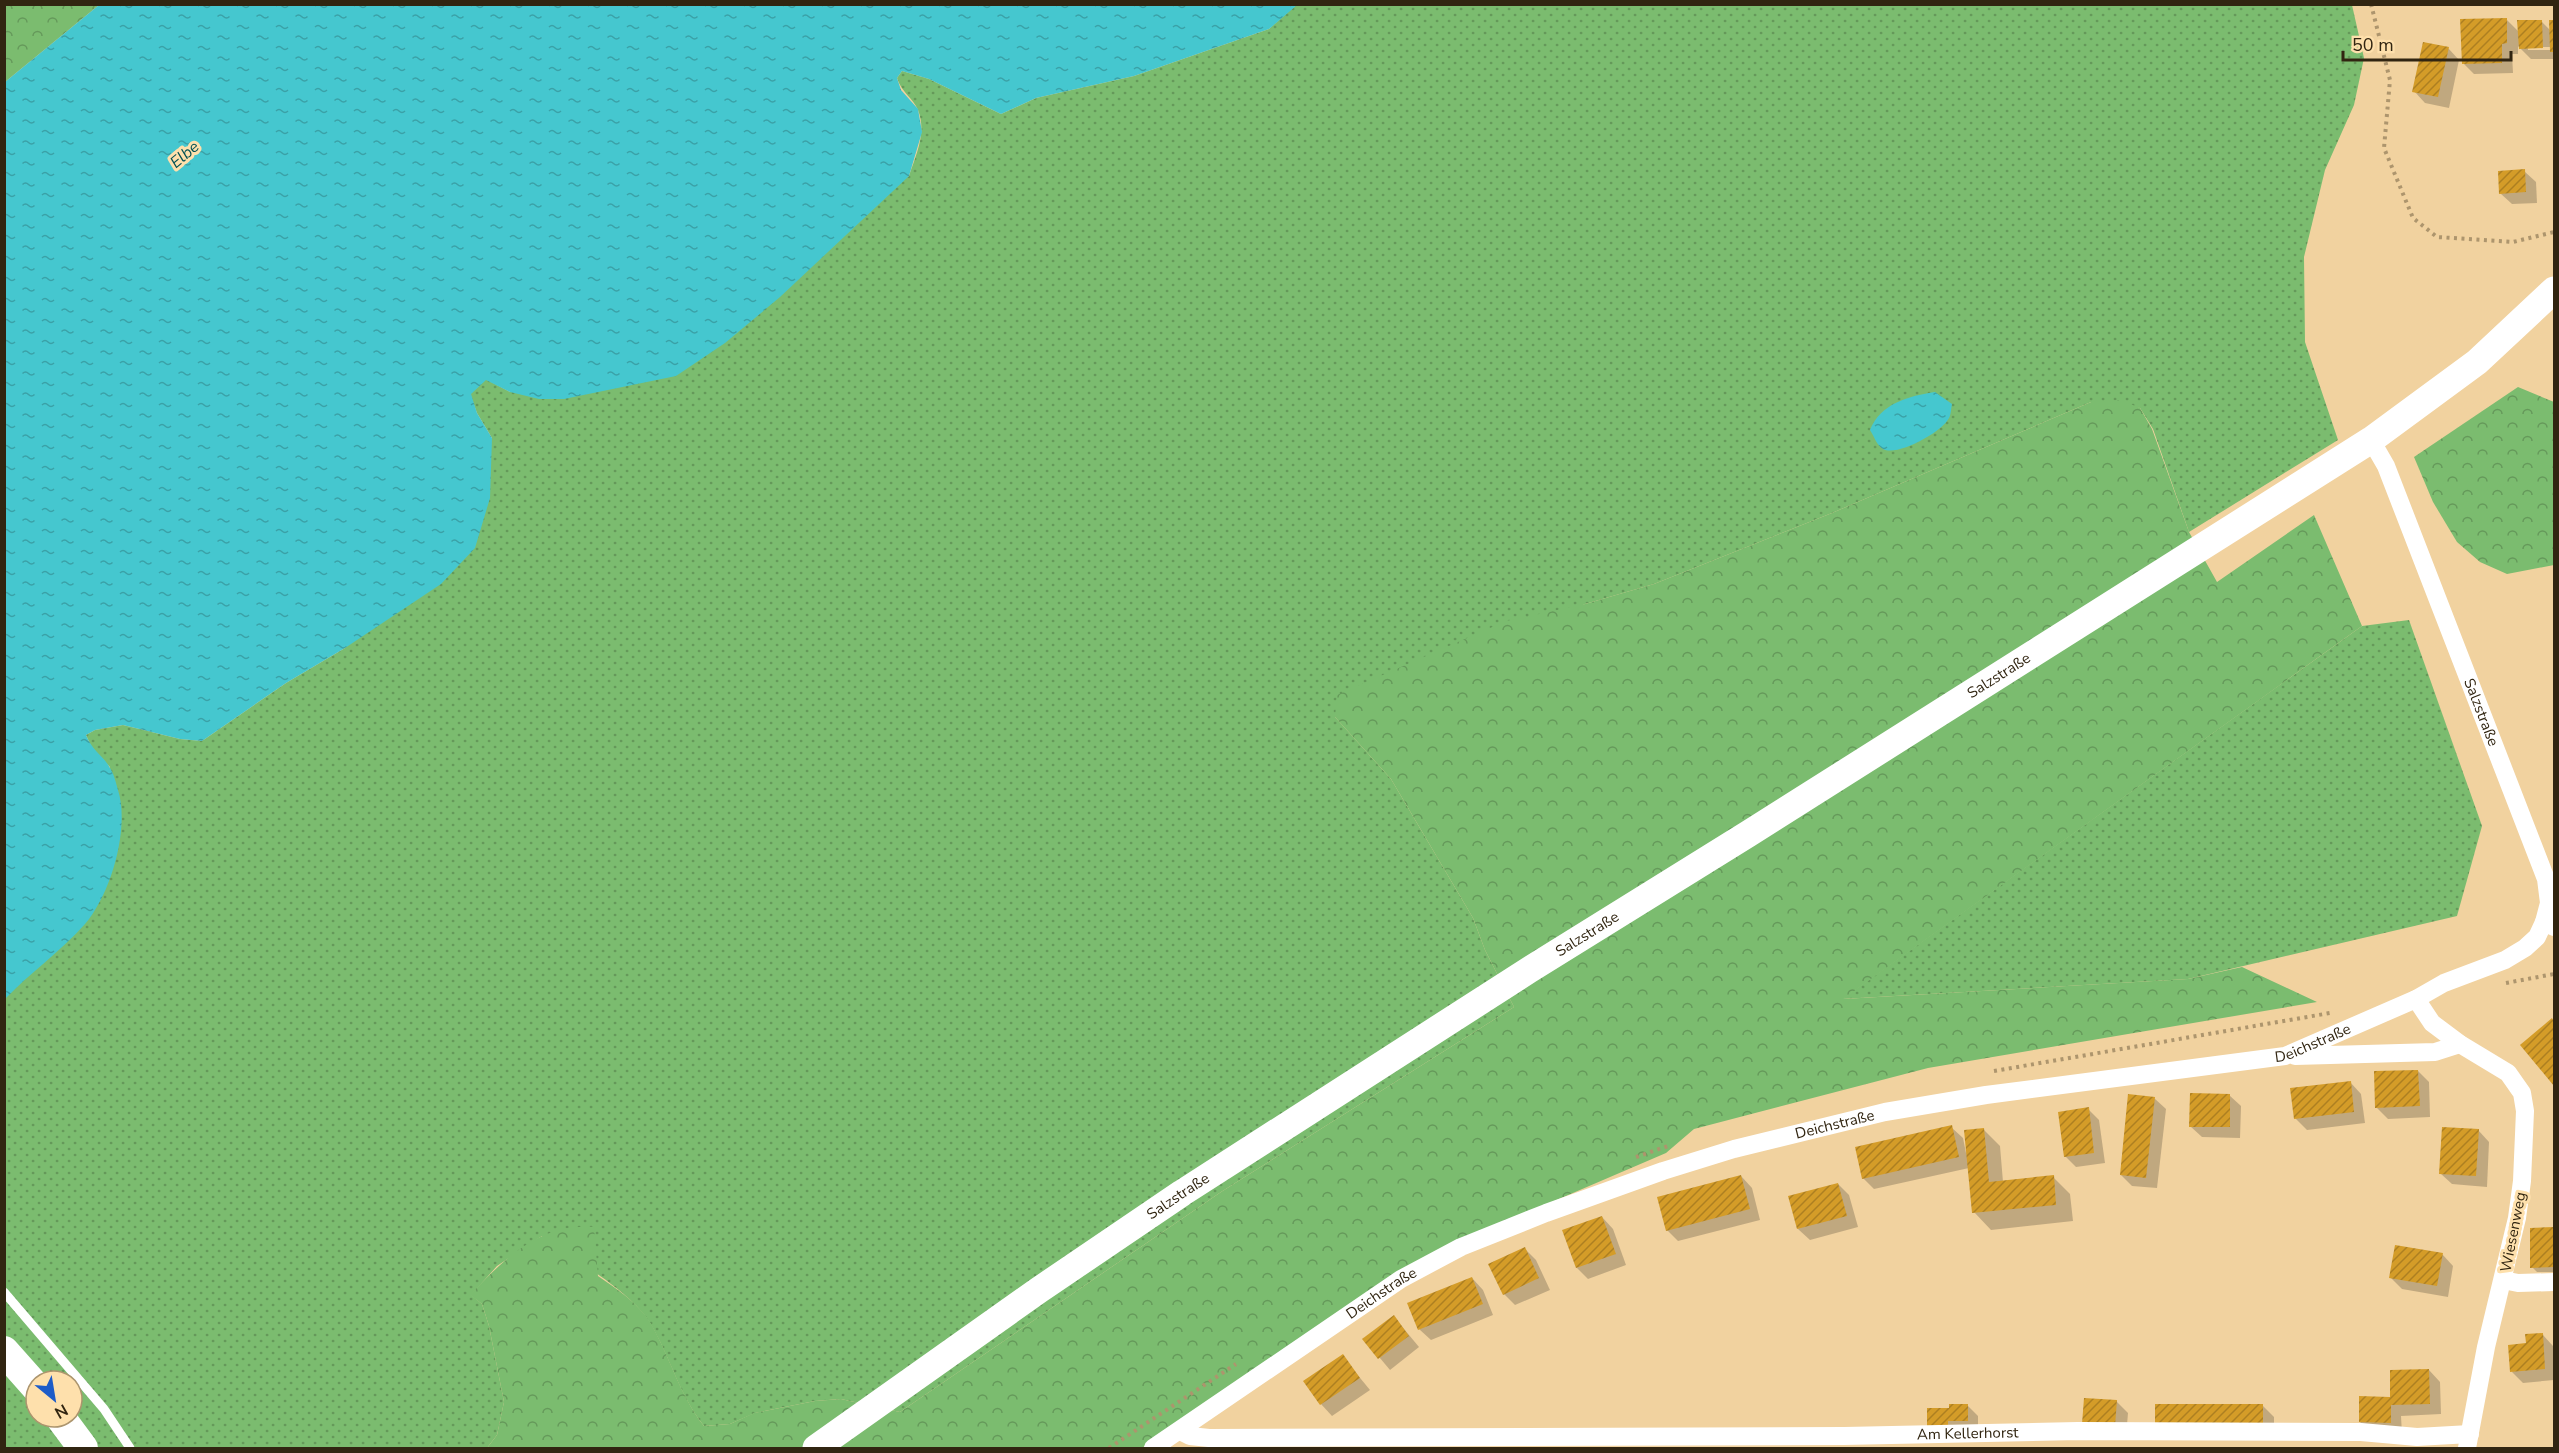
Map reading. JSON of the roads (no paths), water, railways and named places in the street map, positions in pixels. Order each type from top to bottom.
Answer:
[{"type":"main road","points":[[4,1351],[24,1374]]},
{"type":"main road","points":[[69,1429],[83,1449]]},
{"type":"street","name":"Salzstraße","points":[[816,1449],[1039,1290],[1182,1193],[1529,970],[2371,440],[2477,362],[2554,290]]},
{"type":"street","name":"Salzstraße","points":[[2371,440],[2386,466],[2546,879],[2550,903],[2549,925]]},
{"type":"street","name":"Deichstraße","points":[[1153,1449],[1401,1279],[1461,1247],[1546,1213],[1663,1171],[1734,1149],[1885,1112],[1986,1095],[2285,1056],[2416,999],[2444,983],[2515,954],[2549,925]]},
{"type":"street","name":"Wiesenweg","points":[[2416,999],[2432,1023],[2460,1044],[2508,1073],[2522,1093],[2525,1111],[2522,1181],[2504,1280],[2486,1347],[2469,1441]]},
{"type":"street","points":[[2285,1056],[2435,1052],[2460,1044]]},
{"type":"street","points":[[2504,1280],[2518,1283],[2554,1282]]},
{"type":"street","name":"Am Kellerhorst","points":[[1180,1431],[1190,1436],[1209,1438],[1844,1436],[2078,1431],[2361,1432],[2469,1441]]},
{"type":"lane","points":[[4,1292],[104,1409],[130,1449]]},
{"type":"water","name":"Elbe","points":[[99,5],[1297,5],[1269,29],[1134,76],[1036,98],[1001,114],[929,79],[902,71],[897,78],[901,90],[918,109],[922,132],[909,176],[780,297],[725,343],[676,376],[564,399],[539,399],[510,392],[486,380],[471,394],[477,413],[492,438],[490,498],[475,548],[441,584],[345,648],[286,683],[202,741],[180,739],[123,725],[95,730],[86,735],[111,770],[118,790],[122,823],[116,860],[103,896],[85,924],[5,999],[5,82]]},
{"type":"water","points":[[1935,392],[1952,404],[1950,417],[1945,424],[1919,442],[1890,451],[1881,448],[1870,430],[1881,413],[1897,402]]}]
